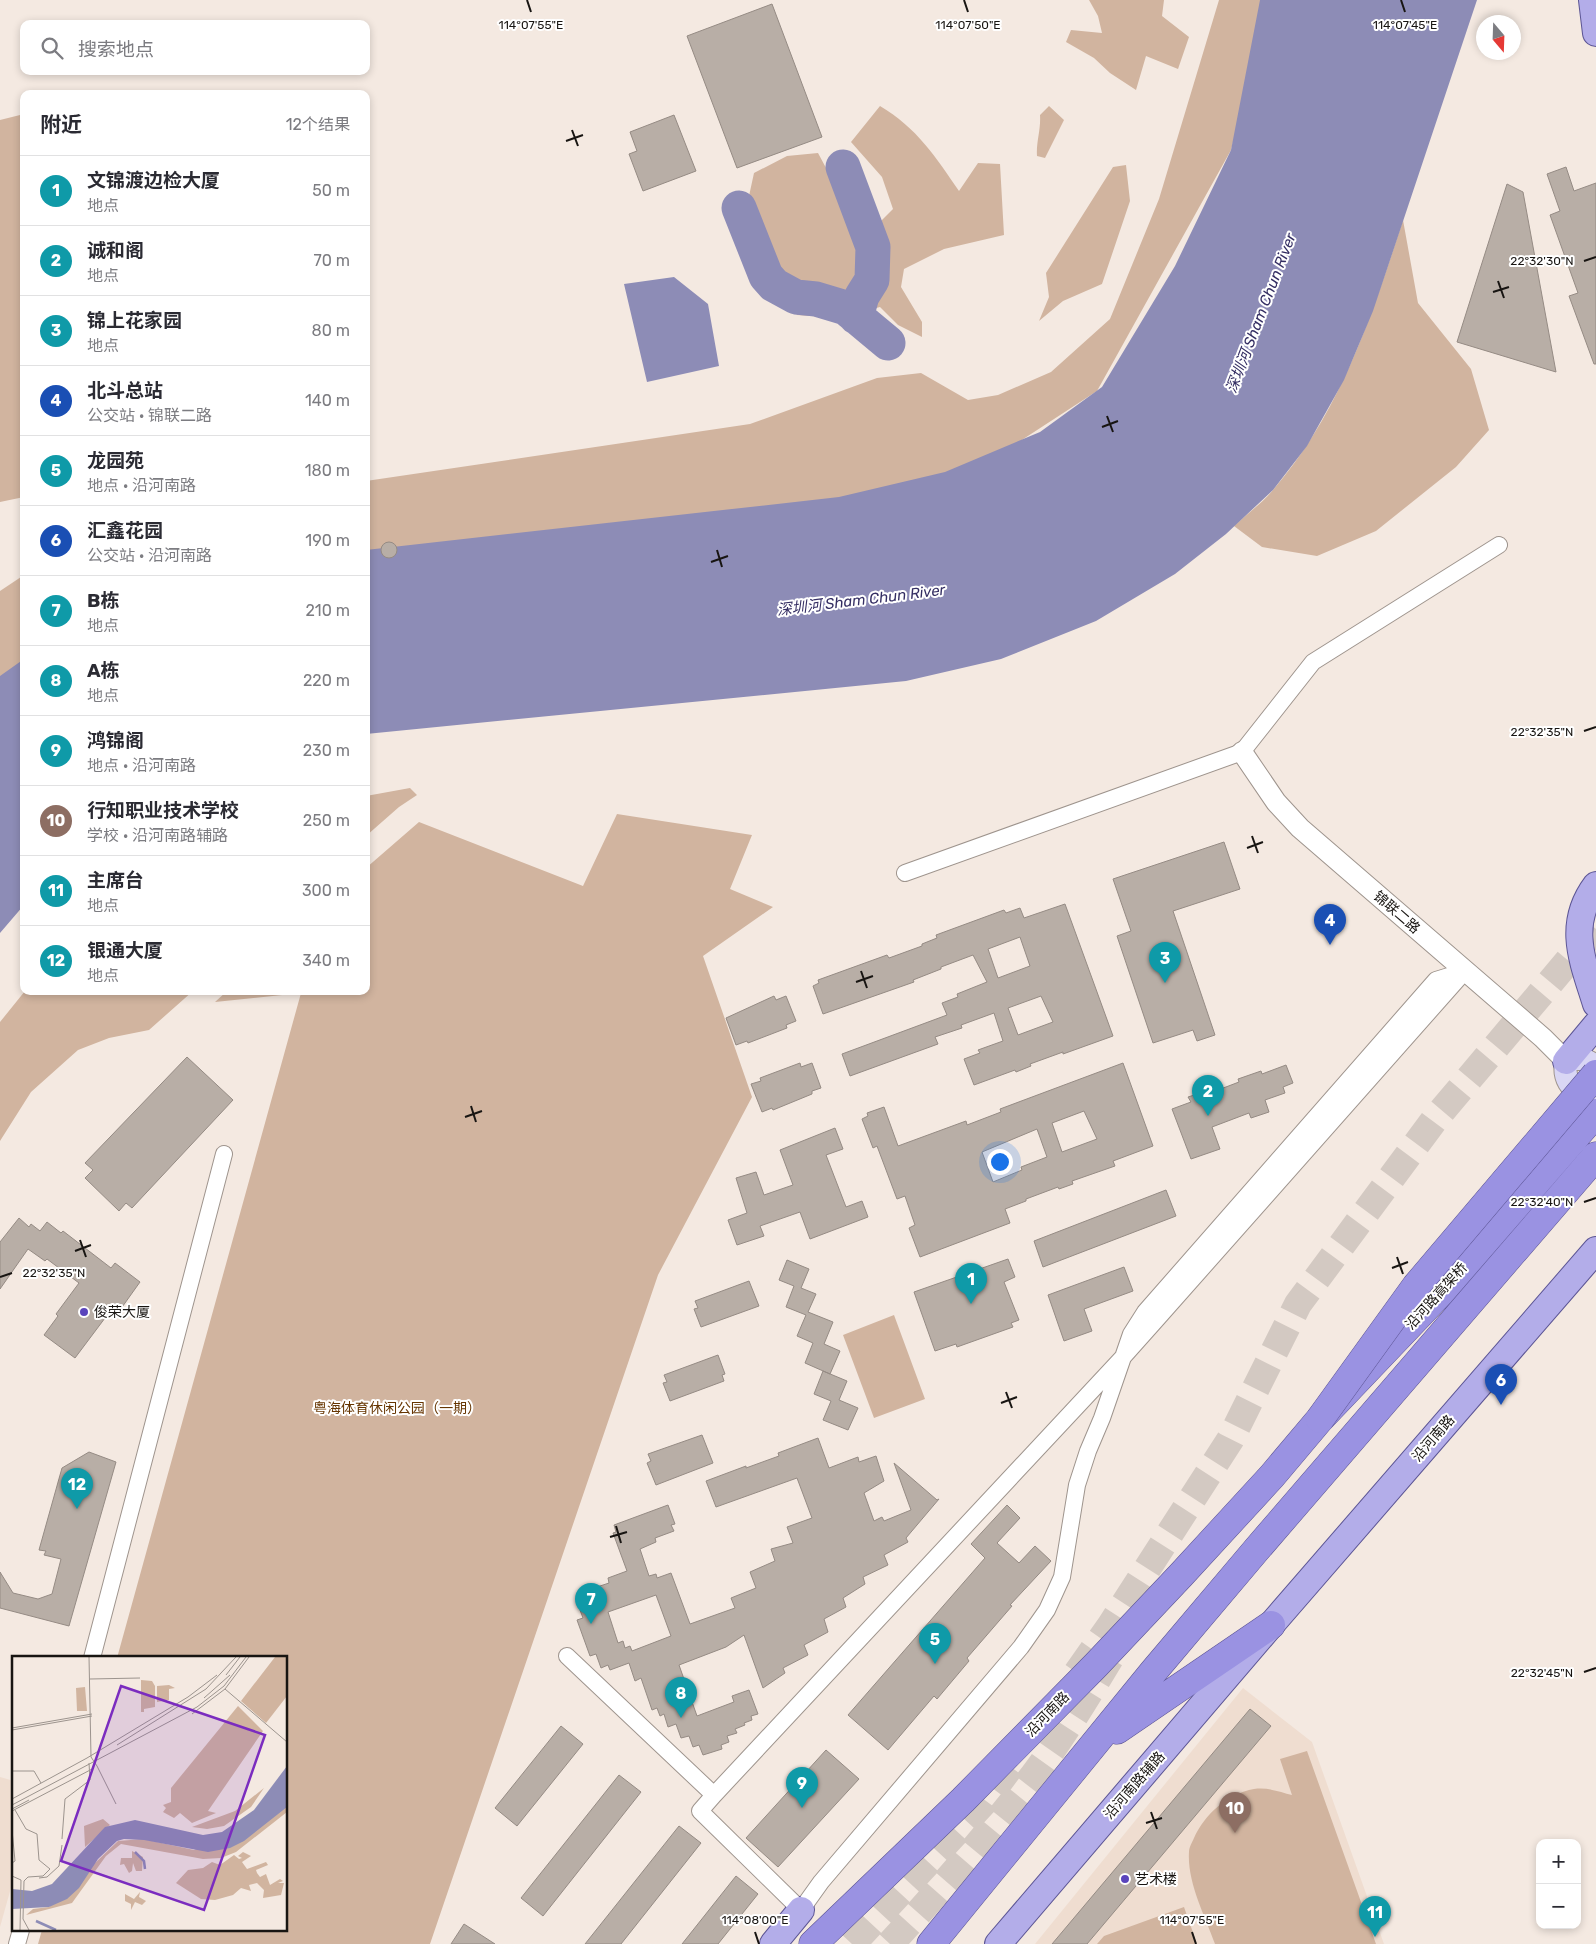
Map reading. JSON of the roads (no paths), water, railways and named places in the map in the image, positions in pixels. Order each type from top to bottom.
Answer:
[{"type":"highway","points":[[1320,1419],[1416,1286],[1596,1074]]},
{"type":"highway","name":"沿河路高架桥","points":[[1272,1476],[1320,1419],[1440,1293],[1596,1112]]},
{"type":"highway","name":"沿河路高架桥","points":[[1093,1746],[1183,1636],[1596,1156]]},
{"type":"highway","name":"沿河南路","points":[[813,1944],[963,1800],[1096,1665],[1272,1476]]},
{"type":"highway","points":[[931,1944],[1093,1746],[1271,1625]]},
{"type":"main road","points":[[1592,0],[1596,33]]},
{"type":"main road","points":[[1596,885],[1583,907],[1579,924],[1579,942],[1582,959],[1596,1004]]},
{"type":"main road","points":[[1596,1025],[1566,1061],[1564,1070],[1570,1084],[1596,1108]]},
{"type":"main road","points":[[1566,1061],[1574,1058],[1582,1059],[1596,1067]]},
{"type":"main road","name":"沿河南路","points":[[1271,1625],[1593,1256]]},
{"type":"main road","name":"沿河南路辅路","points":[[998,1944],[1271,1625]]},
{"type":"main road","points":[[773,1944],[801,1910]]},
{"type":"street","points":[[905,873],[1242,752],[1313,662],[1499,545]]},
{"type":"street","name":"锦联二路","points":[[1242,752],[1276,802],[1288,816],[1543,1038],[1566,1061]]},
{"type":"street","points":[[1124,1356],[700,1811],[801,1910],[822,1882],[1021,1647],[1047,1610],[1062,1577],[1078,1485],[1085,1459],[1102,1418],[1124,1356],[1131,1334],[1145,1312],[1436,980],[1465,970]]},
{"type":"street","points":[[93,1656],[224,1154]]},
{"type":"street","points":[[567,1656],[714,1795]]},
{"type":"water","name":"深圳河 Sham Chun River","points":[[1260,0],[1477,0],[1373,311],[1344,380],[1307,446],[1273,490],[1226,534],[1175,574],[1096,621],[1001,659],[906,681],[370,734],[370,550],[839,497],[945,472],[1040,432],[1102,387],[1175,266],[1231,150]]},
{"type":"water","points":[[674,277],[708,304],[719,366],[647,382],[624,284]]},
{"type":"water","points":[[20,662],[20,910],[0,933],[0,676]]},
{"type":"waterway","points":[[843,167],[873,247],[872,280],[862,296],[856,317]]},
{"type":"waterway","points":[[739,208],[766,276],[774,285],[796,297],[816,299],[846,308],[888,343]]},
{"type":"tunnel","points":[[1077,1673],[1111,1625],[1230,1440],[1298,1304],[1435,1119],[1596,928]]},
{"type":"tunnel","points":[[890,1944],[999,1819],[1033,1776],[1063,1733],[1110,1658]]},
{"type":"tunnel","points":[[852,1944],[984,1802],[1016,1759]]},
{"type":"place","name":"北斗总站","points":[[1330,945]]},
{"type":"place","name":"锦上花家园","points":[[1165,983]]},
{"type":"place","name":"诚和阁","points":[[1208,1116]]},
{"type":"place","name":"文锦渡边检大厦","points":[[971,1304]]},
{"type":"place","name":"俊荣大厦","points":[[84,1312]]},
{"type":"place","name":"汇鑫花园","points":[[1501,1405]]},
{"type":"place","name":"银通大厦","points":[[77,1509]]},
{"type":"place","name":"B栋","points":[[591,1624]]},
{"type":"place","name":"龙园苑","points":[[935,1664]]},
{"type":"place","name":"A栋","points":[[681,1718]]},
{"type":"place","name":"鸿锦阁","points":[[802,1808]]},
{"type":"place","name":"行知职业技术学校","points":[[1235,1833]]},
{"type":"place","name":"艺术楼","points":[[1125,1879]]},
{"type":"place","name":"主席台","points":[[1375,1937]]},
{"type":"park label","name":"粤海体育休闲公园（一期）","points":[[397,1408]]}]
